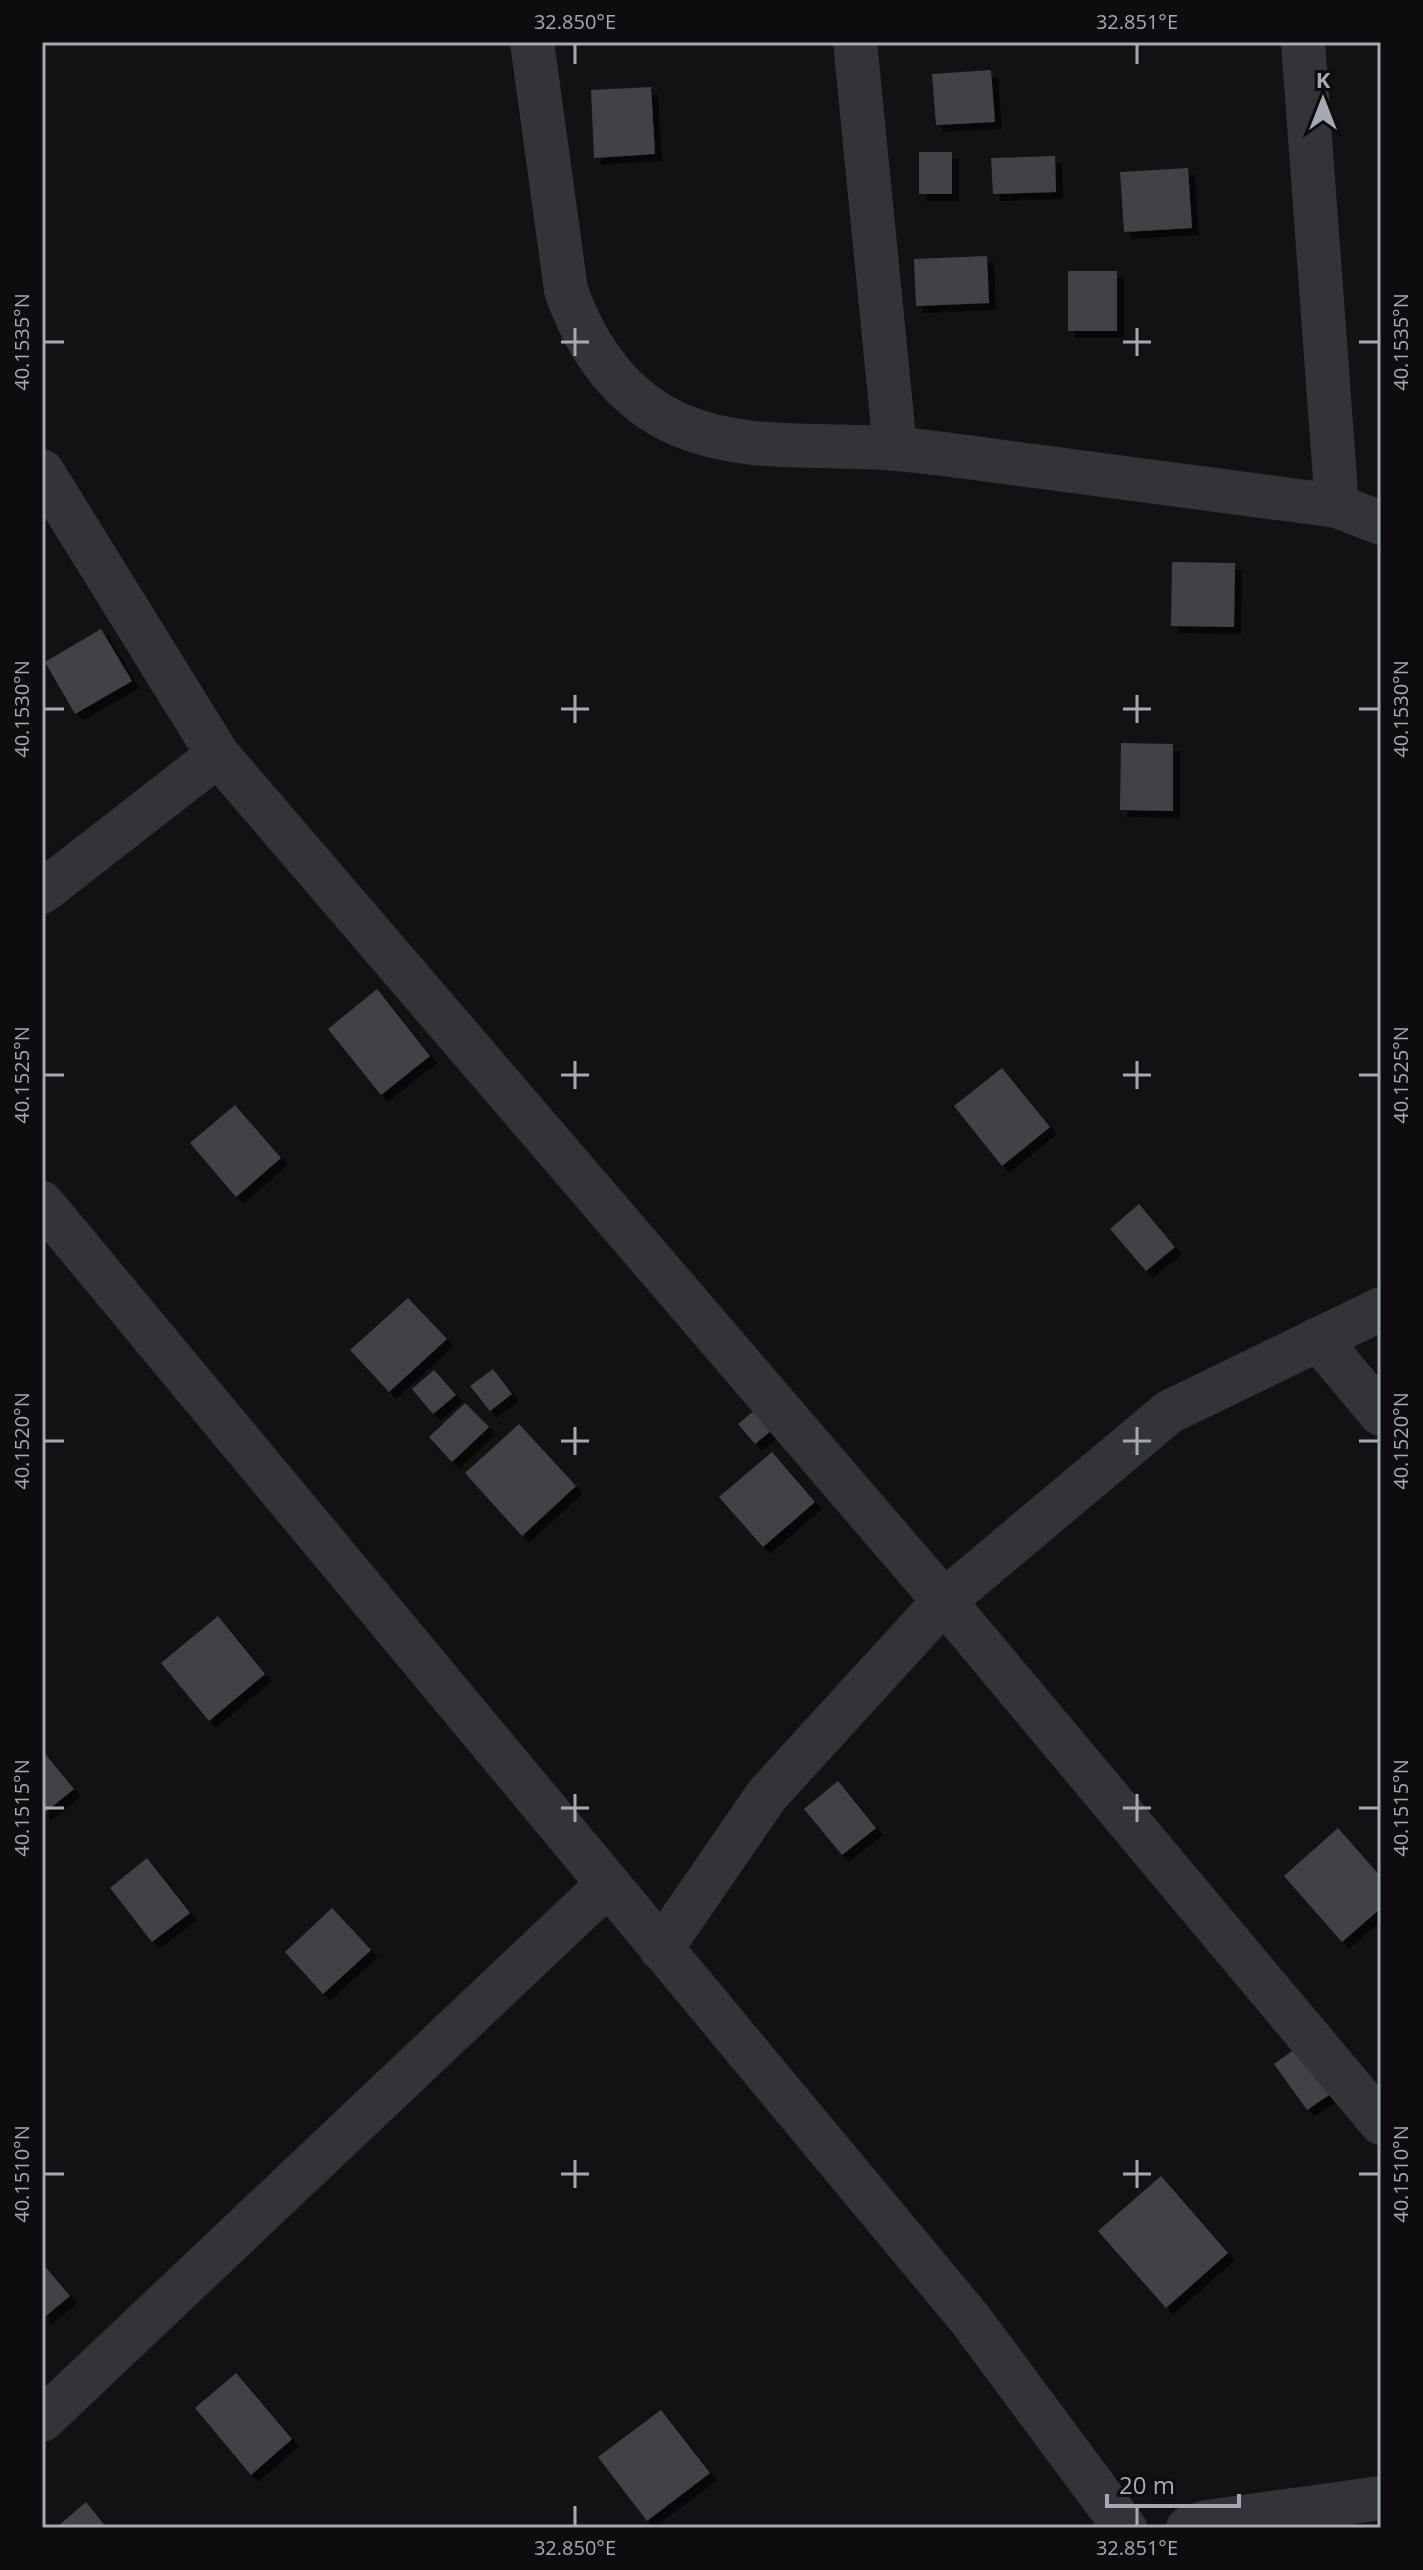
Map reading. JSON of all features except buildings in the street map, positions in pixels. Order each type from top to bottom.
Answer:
[{"type":"street","points":[[532,42],[566,290],[583,331],[607,368],[627,390],[651,409],[678,424],[738,442],[895,448],[1337,506],[1381,523]]},
{"type":"street","points":[[855,42],[895,448]]},
{"type":"street","points":[[1303,42],[1337,506]]},
{"type":"street","points":[[42,471],[218,755],[944,1601],[1381,2123]]},
{"type":"street","points":[[42,892],[218,755]]},
{"type":"street","points":[[42,1203],[970,2319],[1125,2528]]},
{"type":"street","points":[[661,1949],[767,1795],[944,1601],[1169,1412],[1381,1309]]},
{"type":"street","points":[[1318,1339],[1381,1414]]},
{"type":"street","points":[[42,2420],[607,1885]]},
{"type":"street","points":[[1188,2528],[1207,2522],[1381,2498]]}]
